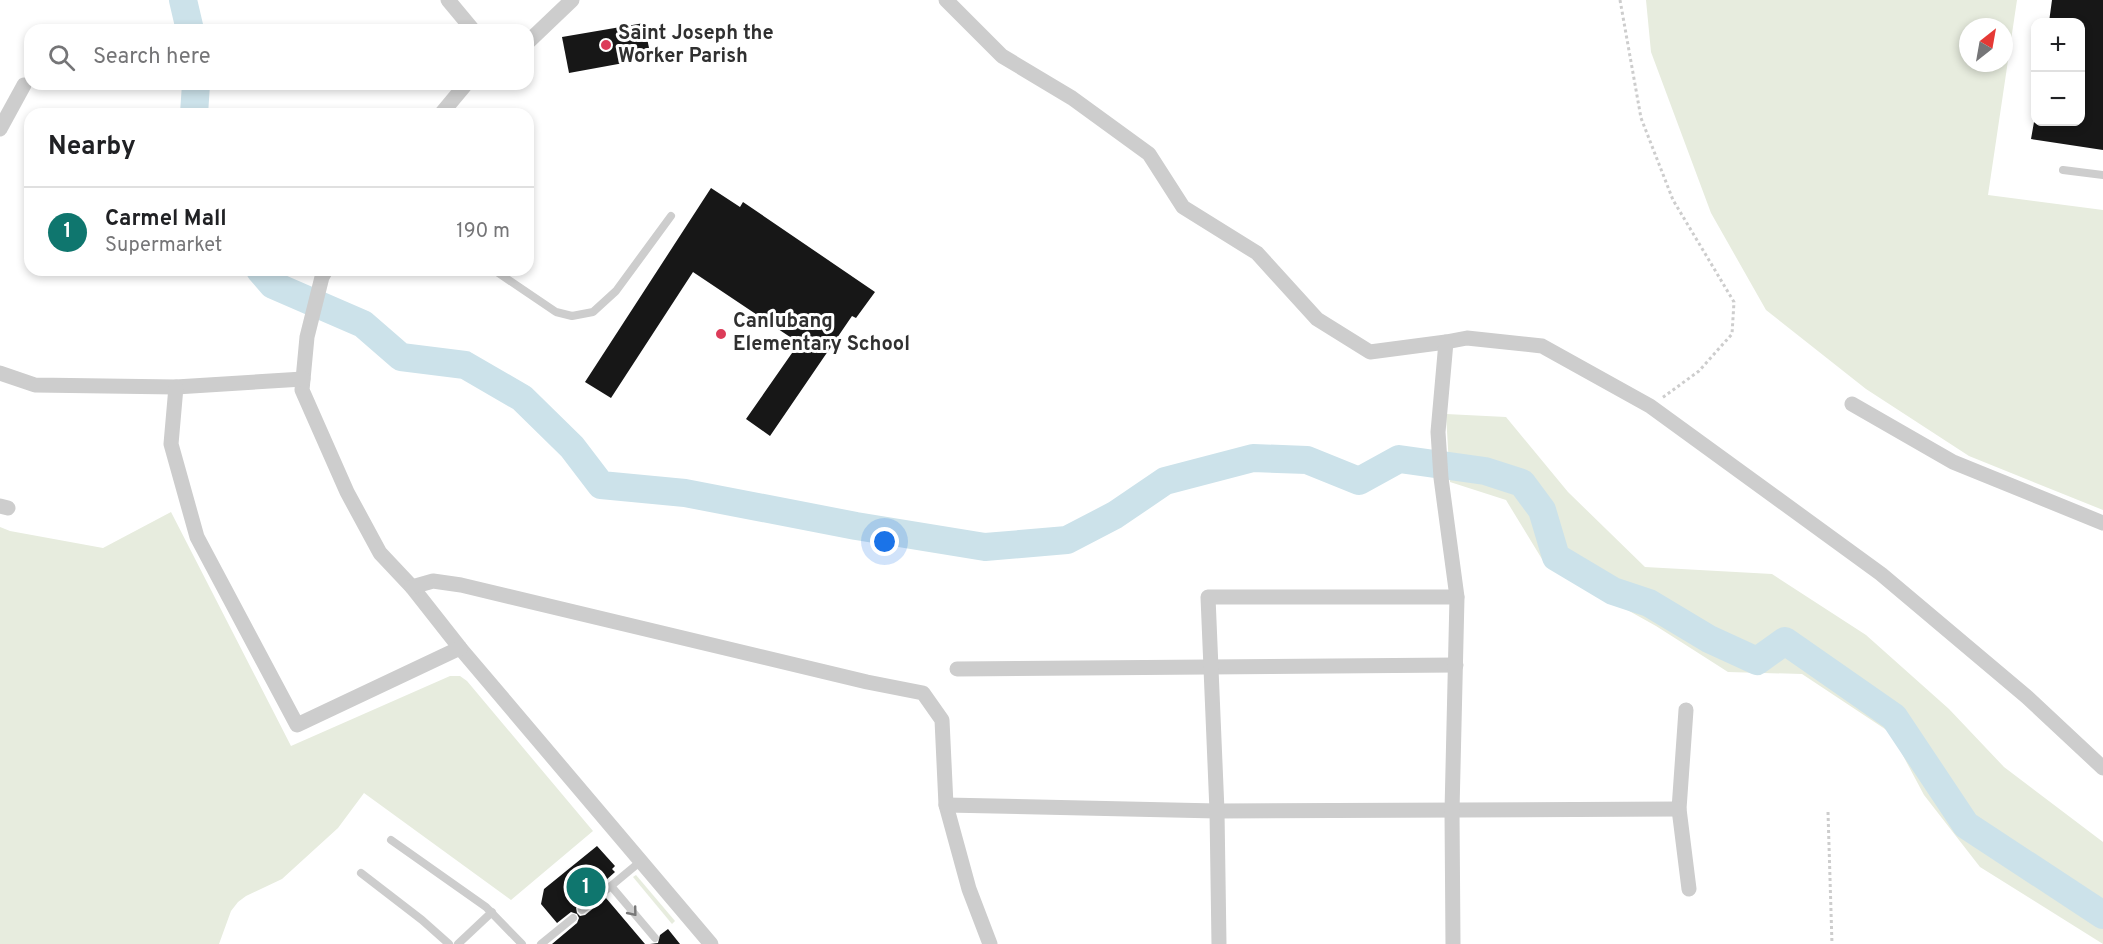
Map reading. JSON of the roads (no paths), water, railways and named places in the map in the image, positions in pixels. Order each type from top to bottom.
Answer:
[{"type":"street","points":[[448,0],[468,24]]},
{"type":"street","points":[[534,36],[572,0]]},
{"type":"street","points":[[946,0],[1002,56],[1072,98],[1149,154],[1183,207],[1257,253],[1317,320],[1370,352],[1467,338],[1542,346],[1650,406],[1881,574],[2027,697],[2103,768]]},
{"type":"street","points":[[0,129],[24,85]]},
{"type":"street","points":[[446,108],[461,90]]},
{"type":"street","points":[[323,276],[307,337],[302,390],[347,492],[380,553],[412,587],[460,648],[711,944]]},
{"type":"street","points":[[1446,342],[1438,432],[1441,478],[1457,597],[1452,811],[1453,944]]},
{"type":"street","points":[[0,373],[35,385],[176,387],[303,379]]},
{"type":"street","points":[[176,387],[171,444],[197,537],[297,725],[460,648]]},
{"type":"street","points":[[1852,404],[1953,462],[2103,523]]},
{"type":"street","points":[[412,587],[433,581],[461,585],[867,682],[924,693],[942,720],[946,805],[969,889],[990,944]]},
{"type":"street","points":[[1219,944],[1217,811],[1208,597],[1457,597]]},
{"type":"street","points":[[957,669],[1456,665]]},
{"type":"street","points":[[1686,710],[1679,809],[1689,889]]},
{"type":"street","points":[[946,805],[1217,811],[1679,809]]},
{"type":"lane","points":[[2063,170],[2103,175]]},
{"type":"lane","points":[[503,276],[556,312],[572,316],[593,312],[616,291],[670,216]]},
{"type":"lane","points":[[391,840],[492,912],[522,944]]},
{"type":"lane","points":[[582,910],[642,860]]},
{"type":"lane","points":[[361,873],[449,944]]},
{"type":"lane","points":[[611,886],[655,938]]},
{"type":"lane","points":[[458,944],[492,912]]},
{"type":"lane","points":[[541,944],[573,918]]},
{"type":"waterway","points":[[183,0],[189,24]]},
{"type":"waterway","points":[[194,108],[196,90]]},
{"type":"waterway","points":[[265,276],[273,285],[363,324],[401,357],[465,365],[522,398],[572,447],[601,485],[685,493],[856,526],[985,547],[1067,540],[1115,515],[1165,481],[1253,458],[1307,460],[1359,481],[1399,459],[1485,471],[1522,483],[1542,510],[1556,557],[1613,591],[1649,603],[1709,639],[1757,661],[1785,641],[1894,717],[1966,825],[2103,915]]},
{"type":"place","name":"Saint Joseph the Worker Parish","points":[[606,45]]},
{"type":"place","name":"Canlubang Elementary School","points":[[721,334]]},
{"type":"place","name":"Carmel Mall","points":[[586,887]]}]
